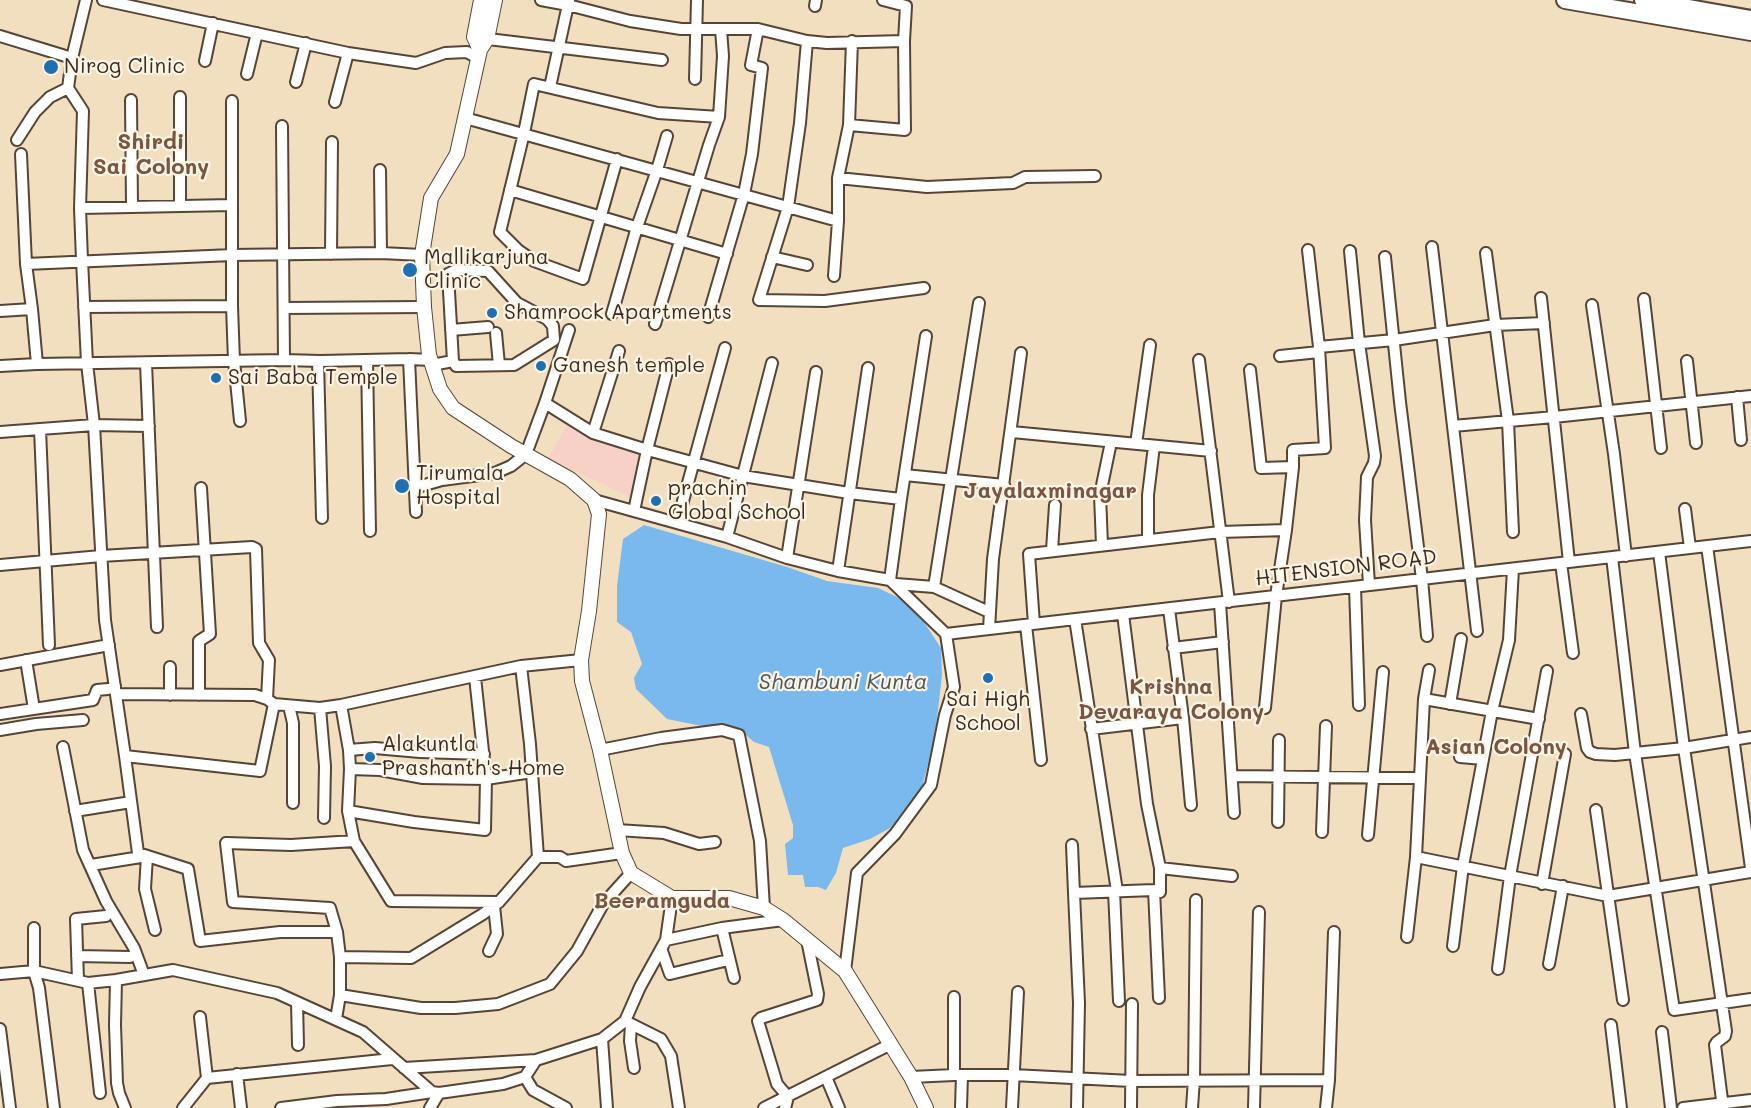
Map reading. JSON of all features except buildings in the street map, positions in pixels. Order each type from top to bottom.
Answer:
[{"type":"highway","points":[[1565,0],[1751,32]]},
{"type":"highway","points":[[1643,0],[1751,19]]},
{"type":"main road","points":[[480,46],[481,0]]},
{"type":"main road","points":[[495,0],[480,46],[457,154],[431,198],[422,255],[424,307],[431,363],[440,389],[453,408],[570,479],[594,500],[599,514],[589,611],[581,660],[582,681],[600,750],[622,852],[631,873],[672,898],[729,898],[764,908],[783,920],[845,970],[891,1044],[926,1108]]},
{"type":"street","points":[[86,0],[72,58],[68,88],[83,111],[80,208],[84,307],[94,425],[106,645],[125,756],[138,854],[188,869],[200,941],[280,932],[337,932]]},
{"type":"street","points":[[103,0],[348,53],[416,63],[445,53],[467,52],[480,46],[559,47],[662,60]]},
{"type":"street","points":[[541,0],[569,2],[630,21],[681,29],[758,29],[807,41],[827,43],[904,41]]},
{"type":"street","points":[[695,79],[697,0]]},
{"type":"street","points":[[849,124],[905,130],[906,6],[883,0]]},
{"type":"street","points":[[550,87],[569,2]]},
{"type":"street","points":[[205,61],[213,23]]},
{"type":"street","points":[[655,324],[719,117],[723,56],[722,29]]},
{"type":"street","points":[[708,317],[744,194],[752,154],[762,68],[751,65],[758,29]]},
{"type":"street","points":[[247,74],[257,33]]},
{"type":"street","points":[[0,36],[72,58]]},
{"type":"street","points":[[807,41],[800,123],[788,207],[759,300],[825,301],[924,288]]},
{"type":"street","points":[[834,276],[838,178],[849,124],[852,41]]},
{"type":"street","points":[[296,82],[306,43]]},
{"type":"street","points":[[335,102],[348,53]]},
{"type":"street","points":[[617,159],[583,279],[534,261],[518,250],[500,232],[534,84],[658,113],[719,117]]},
{"type":"street","points":[[17,140],[35,112],[50,97],[68,88]]},
{"type":"street","points":[[180,97],[180,206]]},
{"type":"street","points":[[131,100],[132,207]]},
{"type":"street","points":[[232,101],[231,306],[240,421]]},
{"type":"street","points":[[465,118],[838,221]]},
{"type":"street","points":[[282,126],[284,360]]},
{"type":"street","points":[[612,314],[667,136]]},
{"type":"street","points":[[331,254],[332,142]]},
{"type":"street","points":[[21,154],[26,264],[38,364]]},
{"type":"street","points":[[380,170],[381,253]]},
{"type":"street","points":[[838,178],[927,187],[1013,183],[1024,177],[1095,176]]},
{"type":"street","points":[[510,190],[726,254]]},
{"type":"street","points":[[80,208],[232,205]]},
{"type":"street","points":[[1432,247],[1477,631]]},
{"type":"street","points":[[1264,708],[1276,596],[1286,530],[1293,450],[1325,448],[1319,349],[1308,250]]},
{"type":"street","points":[[1350,251],[1359,343],[1375,456],[1368,477],[1365,520],[1369,585]]},
{"type":"street","points":[[26,264],[232,255],[381,253],[422,255]]},
{"type":"street","points":[[1486,253],[1508,421],[1513,532]]},
{"type":"street","points":[[772,257],[807,265]]},
{"type":"street","points":[[1385,257],[1427,636]]},
{"type":"street","points":[[456,270],[488,271],[517,303],[546,319],[553,326],[554,340],[514,365],[456,366],[453,361],[451,330],[448,274],[456,270]]},
{"type":"street","points":[[1541,298],[1554,417],[1573,653]]},
{"type":"street","points":[[1644,299],[1661,448]]},
{"type":"street","points":[[934,587],[979,303]]},
{"type":"street","points":[[1592,305],[1626,556]]},
{"type":"street","points":[[84,307],[231,306]]},
{"type":"street","points":[[284,308],[424,307]]},
{"type":"street","points":[[0,311],[32,309]]},
{"type":"street","points":[[1280,356],[1495,325],[1544,323]]},
{"type":"street","points":[[451,330],[492,330],[499,365]]},
{"type":"street","points":[[414,488],[442,480],[495,473],[511,466],[526,454],[568,330]]},
{"type":"street","points":[[893,582],[901,499],[926,336]]},
{"type":"street","points":[[1136,444],[1150,345]]},
{"type":"street","points":[[676,523],[725,348]]},
{"type":"street","points":[[593,433],[619,351]]},
{"type":"street","points":[[989,629],[993,559],[1021,353]]},
{"type":"street","points":[[409,359],[416,512]]},
{"type":"street","points":[[0,366],[284,360],[409,359],[431,363],[453,361]]},
{"type":"street","points":[[367,360],[370,531]]},
{"type":"street","points":[[1199,360],[1220,532],[1224,602],[1222,642],[1234,813]]},
{"type":"street","points":[[318,361],[322,519]]},
{"type":"street","points":[[1687,361],[1696,443]]},
{"type":"street","points":[[146,363],[157,627]]},
{"type":"street","points":[[727,537],[772,363]]},
{"type":"street","points":[[634,511],[669,364]]},
{"type":"street","points":[[838,571],[868,368]]},
{"type":"street","points":[[1250,370],[1261,468],[1293,467]]},
{"type":"street","points":[[787,558],[816,372]]},
{"type":"street","points":[[1453,426],[1751,396]]},
{"type":"street","points":[[1737,397],[1741,440]]},
{"type":"street","points":[[545,403],[593,433],[693,463],[743,476],[798,486],[901,499]]},
{"type":"street","points":[[0,432],[94,425],[149,426]]},
{"type":"street","points":[[40,429],[49,645]]},
{"type":"street","points":[[1012,432],[1211,451]]},
{"type":"street","points":[[1102,545],[1100,495],[1111,442]]},
{"type":"street","points":[[1148,540],[1148,495],[1154,446]]},
{"type":"street","points":[[906,475],[1004,485]]},
{"type":"street","points":[[199,695],[199,641],[210,634],[201,488]]},
{"type":"street","points":[[594,500],[727,537],[787,558],[893,582],[934,587],[989,612]]},
{"type":"street","points":[[1052,550],[1055,505]]},
{"type":"street","points":[[1685,509],[1690,548]]},
{"type":"street","points":[[1041,760],[1030,625],[1029,554],[1220,532],[1286,530]]},
{"type":"street","name":"HITENSION ROAD","points":[[946,634],[1751,541]]},
{"type":"street","points":[[1416,857],[1608,896],[1751,870],[1707,546]]},
{"type":"street","points":[[0,565],[101,556],[252,547],[256,549],[259,643],[269,660],[270,701],[260,771],[125,756]]},
{"type":"street","points":[[1659,552],[1684,748],[1722,1003],[1725,1036],[1715,1045],[1723,1106]]},
{"type":"street","points":[[1612,557],[1635,753],[1674,1010],[1751,999]]},
{"type":"street","points":[[1453,946],[1463,866],[1492,711],[1509,640],[1513,569]]},
{"type":"street","points":[[845,970],[857,873],[895,834],[931,785],[945,715],[954,687],[946,634],[893,582]]},
{"type":"street","points":[[1355,587],[1359,705]]},
{"type":"street","points":[[1169,609],[1191,805]]},
{"type":"street","points":[[1074,893],[1154,890],[1160,892],[1160,868],[1147,804],[1123,614]]},
{"type":"street","points":[[1075,619],[1115,891],[1119,1000]]},
{"type":"street","points":[[1450,704],[1461,639]]},
{"type":"street","points":[[1173,648],[1222,642]]},
{"type":"street","points":[[0,665],[106,645]]},
{"type":"street","points":[[26,660],[34,709]]},
{"type":"street","points":[[0,714],[93,700],[97,690],[170,695],[255,695],[289,706],[320,708],[521,666],[581,660]]},
{"type":"street","points":[[340,957],[411,957],[496,904],[538,857],[521,666]]},
{"type":"street","points":[[170,667],[170,695]]},
{"type":"street","points":[[1407,937],[1416,857],[1424,699],[1428,670]]},
{"type":"street","points":[[1498,969],[1510,876],[1547,671]]},
{"type":"street","points":[[1368,835],[1383,672]]},
{"type":"street","points":[[348,812],[485,830],[486,779],[475,677]]},
{"type":"street","points":[[1424,699],[1539,719]]},
{"type":"street","points":[[341,705],[350,769],[348,812],[354,841],[391,901],[496,904]]},
{"type":"street","points":[[289,706],[293,723],[293,803]]},
{"type":"street","points":[[320,708],[325,766],[324,818]]},
{"type":"street","points":[[1581,714],[1587,748],[1590,752],[1607,755],[1684,748],[1751,737]]},
{"type":"street","points":[[1091,729],[1183,718]]},
{"type":"street","points":[[0,730],[82,720]]},
{"type":"street","points":[[1322,832],[1326,726]]},
{"type":"street","points":[[600,750],[661,738],[722,730],[739,735],[760,841],[764,908]]},
{"type":"street","points":[[1278,822],[1279,740]]},
{"type":"street","points":[[63,747],[83,850],[106,901],[134,948],[144,975]]},
{"type":"street","points":[[348,750],[375,748],[484,754]]},
{"type":"street","points":[[1542,884],[1565,754]]},
{"type":"street","points":[[1460,757],[1483,759]]},
{"type":"street","points":[[350,769],[380,770],[423,778],[486,779],[532,772]]},
{"type":"street","points":[[1232,776],[1420,778]]},
{"type":"street","points":[[75,811],[131,802]]},
{"type":"street","points":[[1596,810],[1623,1000]]},
{"type":"street","points":[[617,830],[664,833],[699,844],[715,842]]},
{"type":"street","points":[[336,1019],[340,994],[340,957],[337,932],[330,908],[232,902],[226,843],[291,845],[354,841]]},
{"type":"street","points":[[1072,845],[1079,1003],[1077,1108]]},
{"type":"street","points":[[538,857],[560,857],[566,861],[622,852]]},
{"type":"street","points":[[91,865],[147,856]]},
{"type":"street","points":[[147,856],[146,889],[155,930]]},
{"type":"street","points":[[1160,868],[1232,876]]},
{"type":"street","points":[[340,994],[421,1008],[455,1008],[498,1004],[550,984],[577,951],[603,904],[631,873]]},
{"type":"street","points":[[1549,964],[1563,886]]},
{"type":"street","points":[[1154,890],[1159,999]]},
{"type":"street","points":[[634,1068],[628,1022],[639,987],[664,945],[672,898]]},
{"type":"street","points":[[1192,1108],[1196,900]]},
{"type":"street","points":[[489,951],[496,934],[496,904]]},
{"type":"street","points":[[1254,1108],[1259,912]]},
{"type":"street","points":[[100,1093],[77,956],[76,919],[106,916]]},
{"type":"street","points":[[664,945],[722,928],[783,920]]},
{"type":"street","points":[[34,928],[34,971],[39,988],[54,1108]]},
{"type":"street","points":[[722,928],[734,978]]},
{"type":"street","points":[[1326,1108],[1334,932]]},
{"type":"street","points":[[787,1102],[777,1084],[758,1021],[817,999],[819,994],[807,940]]},
{"type":"street","points":[[664,945],[670,974],[728,960]]},
{"type":"street","points":[[77,956],[130,957]]},
{"type":"street","points":[[0,974],[34,971],[83,981],[116,980],[173,970],[277,993],[363,1032],[392,1059],[436,1092]]},
{"type":"street","points":[[116,980],[117,1083],[125,1108]]},
{"type":"street","points":[[1012,1108],[1018,992]]},
{"type":"street","points":[[954,997],[961,1108]]},
{"type":"street","points":[[297,1002],[298,1045]]},
{"type":"street","points":[[1131,1108],[1132,1004]]},
{"type":"street","points":[[183,1108],[207,1077],[200,1017]]},
{"type":"street","points":[[404,1068],[536,1060],[602,1039],[628,1022]]},
{"type":"street","points":[[628,1022],[661,1039],[671,1056],[679,1108]]},
{"type":"street","points":[[1611,1025],[1621,1108]]},
{"type":"street","points":[[0,1029],[10,1108]]},
{"type":"street","points":[[1662,1032],[1671,1108]]},
{"type":"street","points":[[602,1039],[607,1108]]},
{"type":"street","points":[[764,1108],[787,1102],[826,1077],[891,1044]]},
{"type":"street","points":[[207,1077],[392,1059]]},
{"type":"street","points":[[281,1108],[337,1101],[386,1099],[502,1084],[525,1077],[536,1060]]},
{"type":"street","points":[[237,1074],[241,1108]]},
{"type":"street","points":[[910,1077],[1013,1075],[1131,1081],[1329,1080]]},
{"type":"street","points":[[525,1077],[533,1090],[566,1108]]},
{"type":"street","points":[[826,1077],[839,1108]]},
{"type":"street","points":[[430,1108],[436,1092]]},
{"type":"street","points":[[1683,1108],[1723,1106],[1751,1100]]},
{"type":"shaded area","points":[[568,424],[604,441],[647,455],[630,497],[548,458]]},
{"type":"water","name":"Shambuni Kunta","points":[[644,525],[827,581],[878,588],[912,604],[941,648],[942,675],[935,736],[921,792],[908,811],[890,828],[870,839],[843,848],[836,873],[826,890],[818,887],[805,887],[803,875],[788,875],[785,844],[793,838],[793,825],[769,747],[754,742],[738,728],[702,726],[667,719],[636,689],[634,678],[642,664],[631,632],[617,622],[617,586],[623,539]]},
{"type":"place","name":"Nirog Clinic","points":[[51,67]]},
{"type":"place","name":"Mallikarjuna Clinic","points":[[410,270]]},
{"type":"place","name":"Shamrock Apartments","points":[[492,313]]},
{"type":"place","name":"Ganesh temple","points":[[541,366]]},
{"type":"place","name":"Sai Baba Temple","points":[[216,378]]},
{"type":"place","name":"Tirumala Hospital","points":[[402,486]]},
{"type":"place","name":"prachin Global School","points":[[656,501]]},
{"type":"place","name":"Sai High School","points":[[988,678]]},
{"type":"place","name":"Alakuntla Prashanth's Home","points":[[370,757]]},
{"type":"district","name":"Shirdi Sai Colony","points":[[151,154]]},
{"type":"district","name":"Jayalaxminagar","points":[[1050,491]]},
{"type":"district","name":"Krishna Devaraya Colony","points":[[1171,700]]},
{"type":"district","name":"Asian Colony","points":[[1496,747]]},
{"type":"district","name":"Beeramguda","points":[[662,901]]}]
